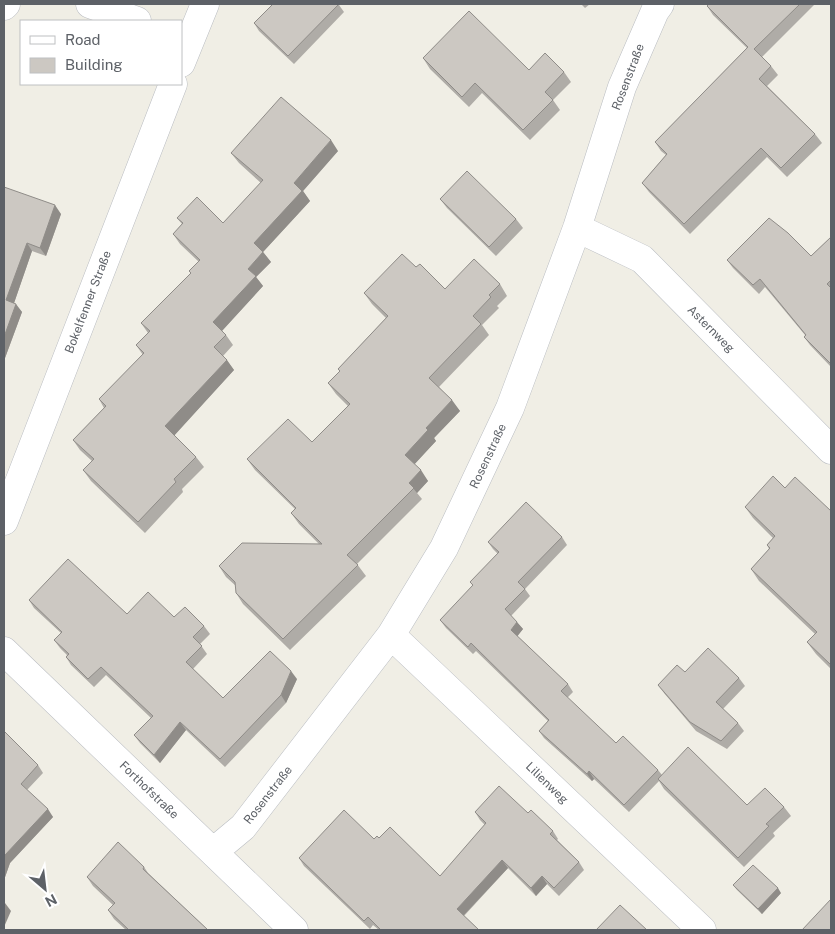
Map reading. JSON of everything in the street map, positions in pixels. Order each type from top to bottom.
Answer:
[{"type":"street","points":[[90,4],[134,20]]},
{"type":"street","points":[[184,47],[205,4]]},
{"type":"street","name":"Rosenstraße","points":[[214,852],[243,827],[391,635],[444,548],[510,408],[577,228],[622,87],[655,11],[660,4]]},
{"type":"street","name":"Bokelfenner Straße","points":[[4,521],[173,85]]},
{"type":"street","name":"Asternweg","points":[[577,228],[642,259],[831,450]]},
{"type":"street","name":"Lilienweg","points":[[391,635],[702,930]]},
{"type":"street","name":"Forthofstraße","points":[[4,651],[294,930]]},
{"type":"building","points":[[273,4],[339,4],[288,56],[254,23]]},
{"type":"building","points":[[709,4],[800,4],[754,49],[771,66],[759,79],[815,134],[781,168],[761,148],[684,224],[642,183],[667,154],[655,142],[748,47],[707,6]]},
{"type":"building","points":[[469,11],[529,70],[545,53],[564,72],[545,92],[553,100],[523,130],[475,83],[462,97],[423,58]]},
{"type":"building","points":[[281,97],[331,140],[294,183],[302,191],[254,243],[263,252],[248,269],[256,276],[213,322],[226,335],[214,347],[227,360],[165,426],[196,457],[174,479],[176,482],[138,522],[83,470],[94,459],[73,440],[106,406],[99,399],[144,353],[136,345],[150,331],[141,323],[191,273],[189,271],[200,260],[173,234],[183,223],[177,218],[197,197],[223,223],[263,180],[231,153]]},
{"type":"building","points":[[467,171],[516,219],[489,247],[440,199]]},
{"type":"building","points":[[4,187],[55,205],[40,248],[27,243],[6,300],[16,304],[4,337]]},
{"type":"building","points":[[769,218],[788,233],[811,256],[831,237],[831,280],[827,284],[831,288],[831,364],[804,337],[806,335],[760,279],[753,285],[727,260]]},
{"type":"building","points":[[402,254],[416,267],[420,264],[445,289],[474,259],[500,284],[489,295],[491,297],[473,316],[481,324],[429,378],[452,400],[426,428],[428,430],[405,455],[421,470],[409,483],[414,488],[347,555],[358,565],[283,639],[236,593],[235,582],[219,566],[242,543],[322,544],[291,513],[296,508],[247,459],[288,419],[312,442],[350,404],[328,383],[340,371],[338,369],[388,316],[364,293]]},
{"type":"building","points":[[773,476],[785,488],[795,477],[831,511],[831,665],[807,642],[817,632],[751,569],[770,548],[767,545],[775,536],[745,507]]},
{"type":"building","points":[[526,502],[562,537],[518,582],[525,589],[505,609],[517,622],[511,630],[568,684],[561,691],[616,743],[623,736],[658,770],[624,805],[589,771],[587,774],[539,731],[549,720],[471,643],[468,647],[440,620],[473,585],[470,582],[499,552],[488,542]]},
{"type":"building","points":[[68,559],[127,614],[148,592],[174,617],[185,607],[204,626],[193,637],[202,646],[186,662],[223,698],[270,651],[291,671],[281,695],[220,759],[180,722],[154,755],[134,735],[153,716],[101,667],[88,679],[66,657],[69,654],[54,640],[62,632],[29,600]]},
{"type":"building","points":[[708,648],[739,678],[716,702],[738,723],[721,741],[690,722],[658,685],[677,665],[685,672]]},
{"type":"building","points":[[4,731],[38,765],[21,784],[48,809],[4,857]]},
{"type":"building","points":[[688,747],[747,805],[765,788],[784,807],[766,824],[769,826],[738,858],[658,779]]},
{"type":"building","points":[[499,786],[528,813],[531,810],[553,831],[550,834],[579,862],[554,888],[542,876],[531,888],[502,860],[457,909],[479,930],[381,930],[368,917],[364,921],[299,858],[344,810],[374,839],[377,836],[379,838],[390,827],[440,876],[486,823],[475,812]]},
{"type":"building","points":[[118,842],[144,867],[143,869],[208,930],[129,930],[108,910],[115,903],[87,877]]},
{"type":"building","points":[[753,865],[778,888],[758,909],[733,885]]},
{"type":"building","points":[[831,899],[831,930],[802,930]]},
{"type":"building","points":[[620,905],[647,930],[596,930]]}]
